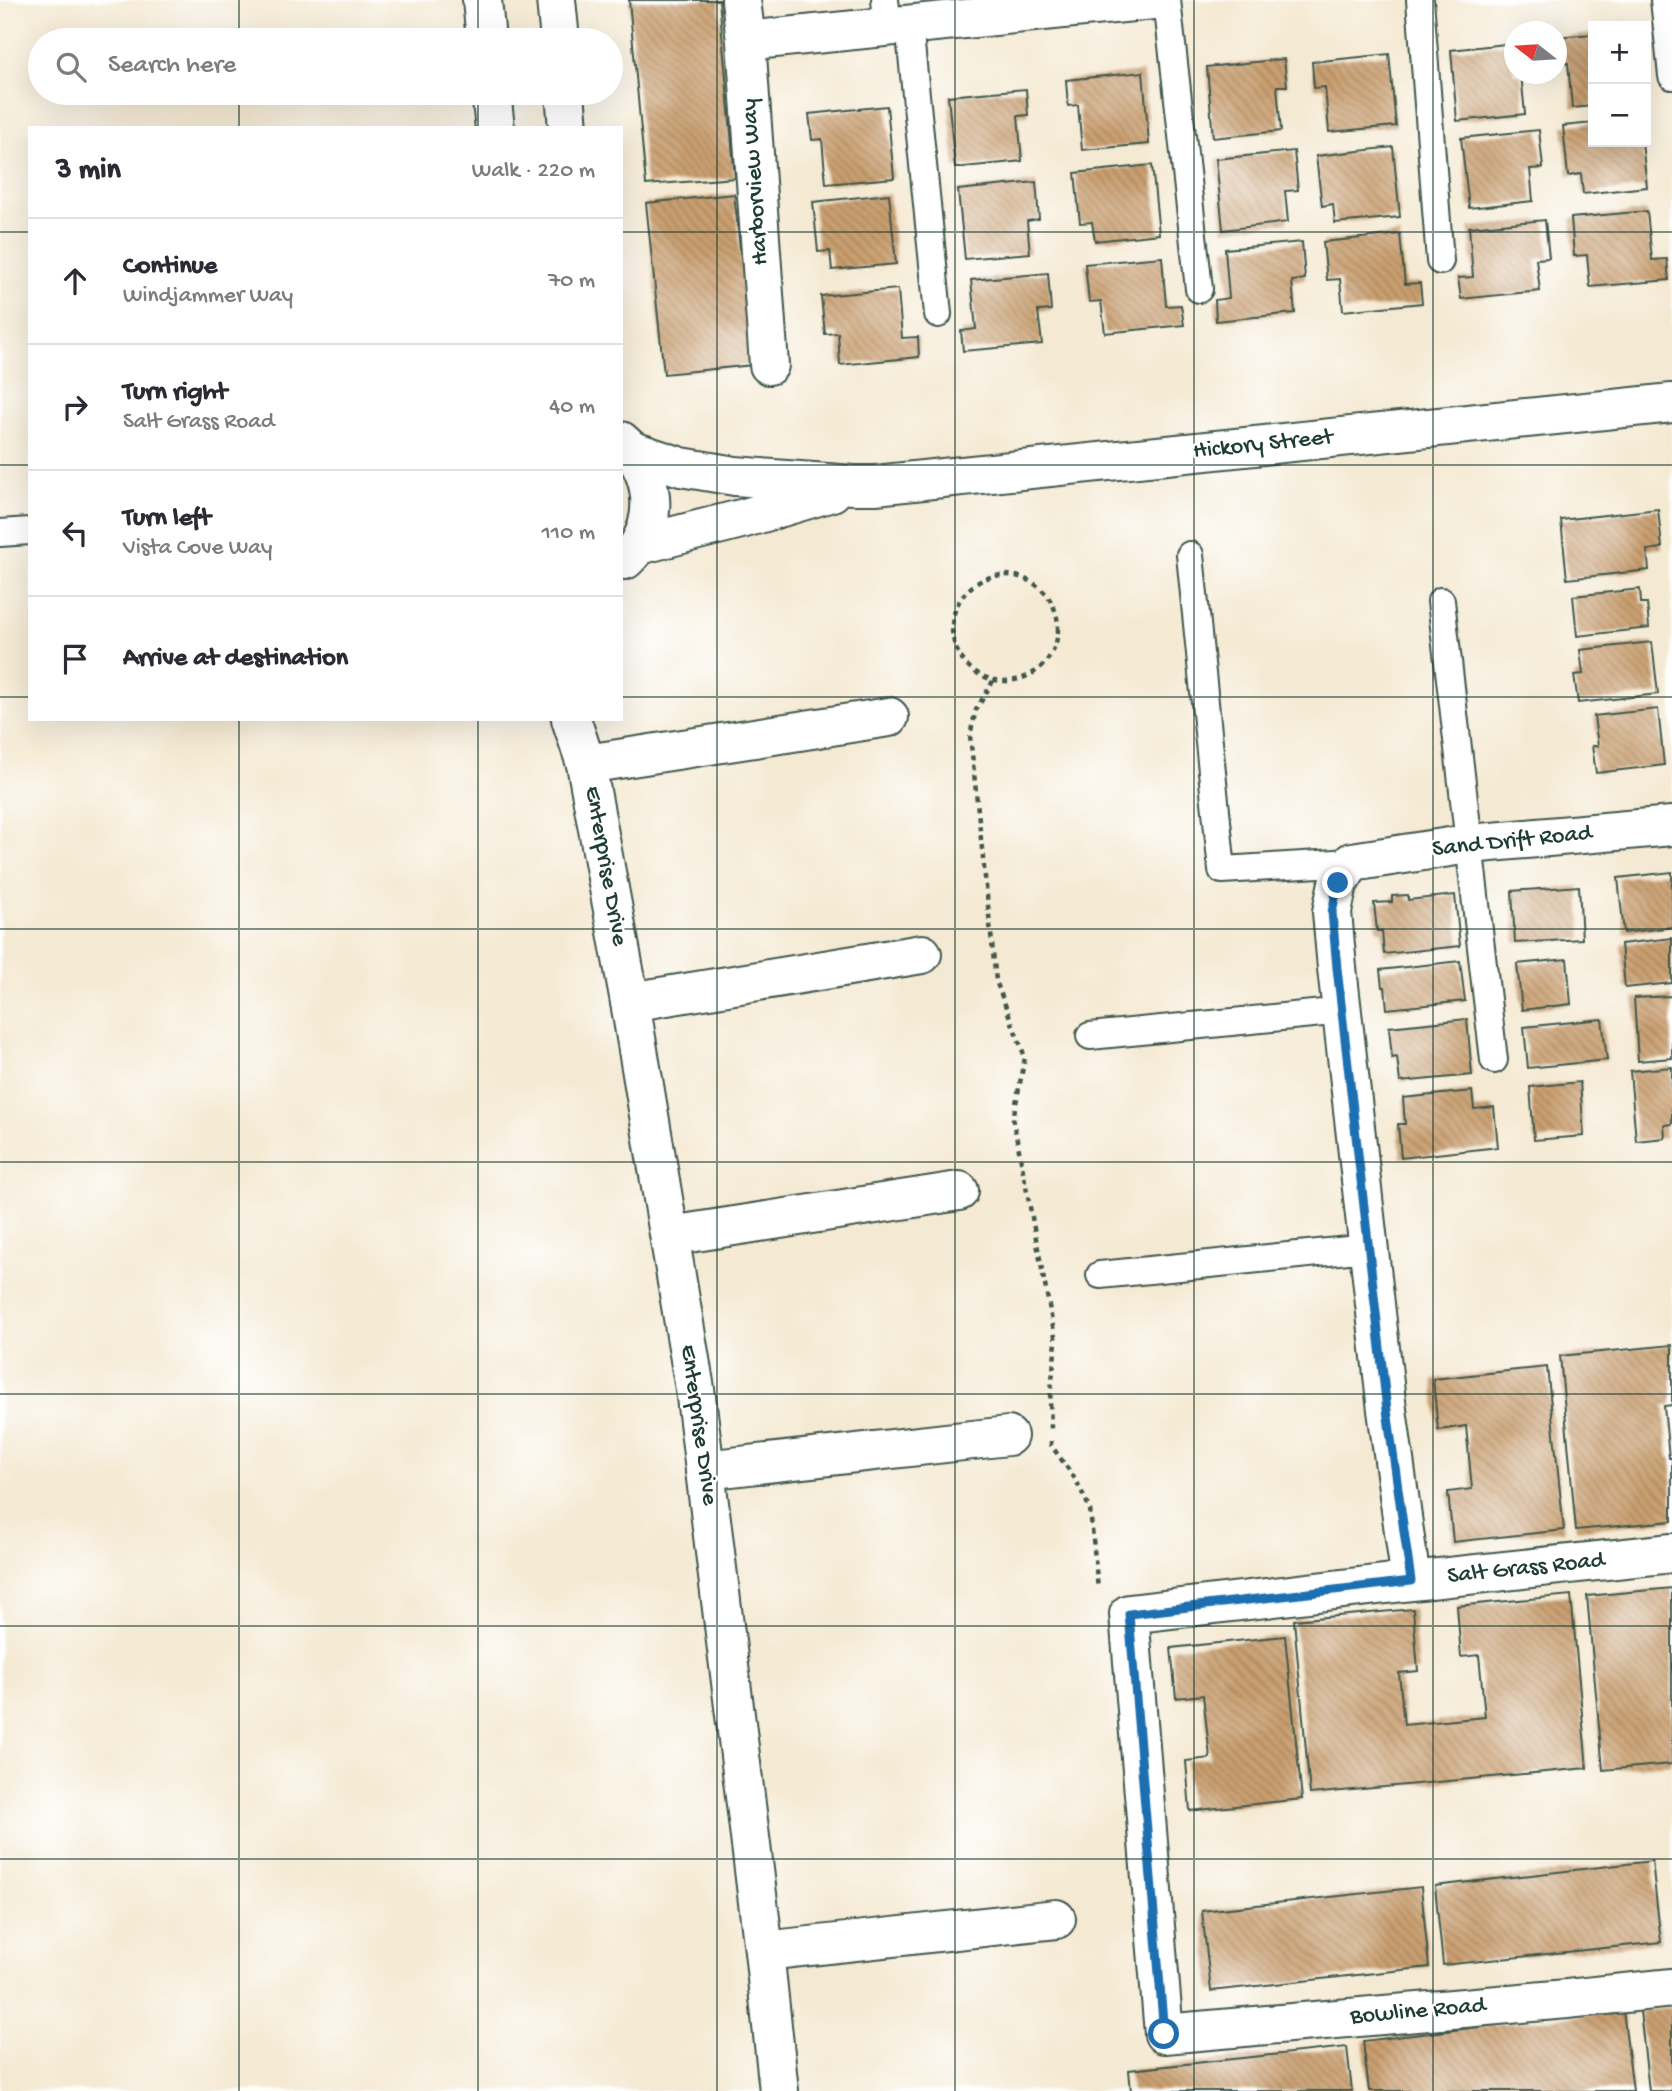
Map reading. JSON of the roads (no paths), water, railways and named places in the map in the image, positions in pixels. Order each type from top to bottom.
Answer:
[{"type":"street","points":[[482,0],[485,28]]},
{"type":"street","points":[[556,0],[559,28]]},
{"type":"street","name":"Harborview Way","points":[[741,0],[769,365]]},
{"type":"street","points":[[746,41],[894,17],[1153,0]]},
{"type":"street","points":[[492,105],[495,126]]},
{"type":"street","points":[[566,105],[568,126]]},
{"type":"street","name":"Hickory Street","points":[[627,446],[681,467],[742,477],[854,485],[889,484],[1672,402]]},
{"type":"street","points":[[627,446],[646,473],[651,499],[649,523],[630,554]]},
{"type":"street","name":"Hickory Street","points":[[630,554],[854,485]]},
{"type":"street","points":[[586,764],[889,717]]},
{"type":"street","points":[[572,721],[586,764]]},
{"type":"street","points":[[586,764],[590,721]]},
{"type":"street","name":"Enterprise Drive","points":[[586,764],[630,1002],[695,1389],[779,2091]]},
{"type":"street","name":"Sand Drift Road","points":[[1352,862],[1469,845],[1672,826]]},
{"type":"street","points":[[1352,862],[1338,883],[1332,912],[1387,1410],[1411,1581]]},
{"type":"street","points":[[630,1002],[922,954]]},
{"type":"street","points":[[670,1236],[959,1191]]},
{"type":"street","points":[[705,1470],[1008,1436]]},
{"type":"street","name":"Salt Grass Road","points":[[1164,2034],[1129,1614],[1672,1553]]},
{"type":"street","points":[[764,1951],[1056,1919]]},
{"type":"street","name":"Bowline Road","points":[[1164,2034],[1672,1988]]},
{"type":"lane","points":[[1167,0],[1199,289]]},
{"type":"lane","points":[[1420,0],[1440,261]]},
{"type":"lane","points":[[1664,0],[1672,76]]},
{"type":"lane","points":[[894,17],[938,314]]},
{"type":"lane","points":[[0,533],[28,531]]},
{"type":"lane","points":[[1190,555],[1222,870],[1352,862]]},
{"type":"lane","points":[[1441,601],[1494,1060]]},
{"type":"lane","points":[[1090,1036],[1343,1011]]},
{"type":"lane","points":[[1100,1275],[1368,1248]]}]
